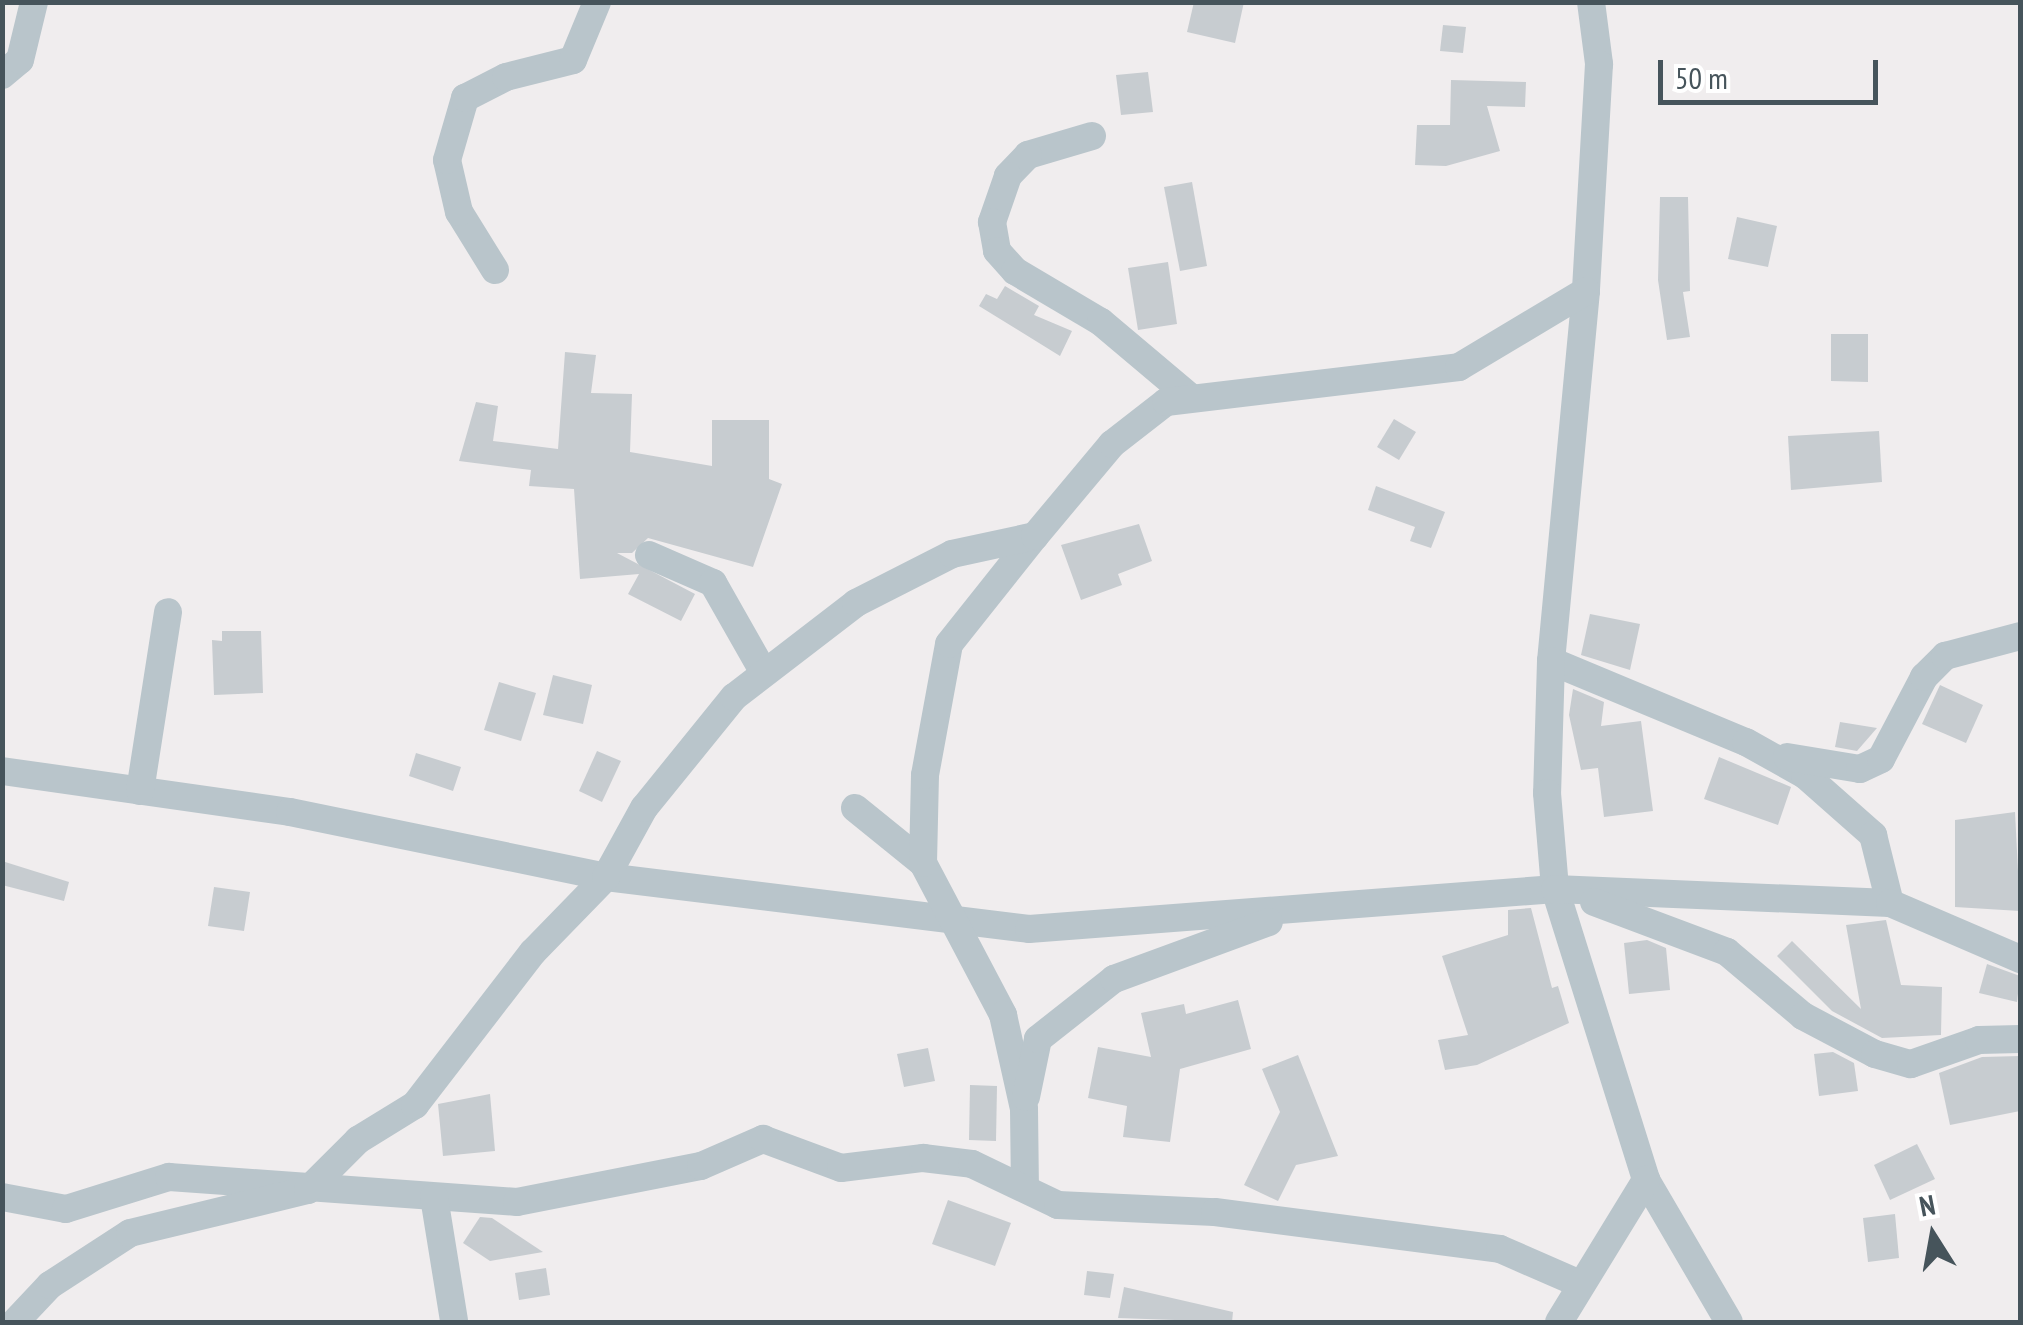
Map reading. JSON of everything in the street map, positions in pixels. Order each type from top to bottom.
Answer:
[{"type":"street","points":[[2,76],[20,60],[34,2]]},
{"type":"street","points":[[495,270],[459,212],[446,160],[464,98],[506,77],[573,60],[597,2]]},
{"type":"street","points":[[1591,2],[1600,64],[1586,292],[1551,661],[1547,792],[1555,889],[1646,1180],[1729,1322]]},
{"type":"street","points":[[1092,136],[1028,155],[1008,176],[992,222],[997,251],[1015,271],[1100,322],[1190,396]]},
{"type":"street","points":[[924,863],[924,775],[950,644],[1112,444],[1166,402],[1190,396],[1459,367],[1586,292]]},
{"type":"street","points":[[15,1322],[50,1285],[130,1233],[308,1190],[358,1140],[415,1104],[533,952],[606,876],[644,808],[763,671],[856,603],[952,554],[1035,536]]},
{"type":"street","points":[[649,555],[713,583],[763,671]]},
{"type":"street","points":[[140,790],[168,612]]},
{"type":"street","points":[[1766,754],[1860,769],[1881,759],[1924,677],[1946,656],[2020,636]]},
{"type":"street","points":[[1551,661],[1766,754],[1805,775],[1873,834],[1890,903]]},
{"type":"street","points":[[2,771],[290,812],[606,876],[1029,929],[1555,889],[1890,903],[2020,959]]},
{"type":"street","points":[[855,808],[924,863],[958,921],[1004,1016],[1024,1109],[1025,1188]]},
{"type":"street","points":[[1555,889],[1727,952],[1803,1016],[1875,1054],[1912,1064],[1978,1040],[2020,1040]]},
{"type":"street","points":[[1024,1109],[1038,1039],[1114,979],[1310,908]]},
{"type":"street","points":[[2,1197],[66,1210],[170,1178],[517,1202],[701,1166],[764,1139],[841,1168],[923,1158],[972,1164],[1058,1204],[1215,1212],[1500,1248],[1578,1283]]},
{"type":"street","points":[[1559,1322],[1578,1283],[1646,1180]]},
{"type":"street","points":[[434,1197],[454,1320]]},
{"type":"building","points":[[1194,2],[1244,2],[1235,43],[1187,32]]},
{"type":"building","points":[[1443,25],[1466,27],[1463,53],[1440,51]]},
{"type":"building","points":[[1148,72],[1153,112],[1121,115],[1116,75]]},
{"type":"building","points":[[1451,80],[1526,82],[1525,107],[1487,106],[1500,151],[1446,166],[1415,165],[1417,125],[1450,125]]},
{"type":"building","points":[[1192,182],[1207,266],[1180,271],[1164,187]]},
{"type":"building","points":[[1660,197],[1688,197],[1690,291],[1683,292],[1690,337],[1667,340],[1658,280]]},
{"type":"building","points":[[1737,217],[1777,226],[1768,267],[1728,259]]},
{"type":"building","points":[[1168,262],[1177,324],[1138,330],[1128,268]]},
{"type":"building","points":[[1005,286],[1039,306],[1034,315],[1072,331],[1060,356],[979,306],[986,294],[997,299]]},
{"type":"building","points":[[1831,334],[1868,334],[1868,382],[1831,381]]},
{"type":"building","points":[[565,352],[596,355],[591,393],[632,394],[630,452],[712,466],[712,420],[769,420],[769,479],[782,484],[753,567],[648,538],[632,553],[617,553],[695,594],[681,621],[628,594],[639,574],[580,579],[574,489],[529,486],[531,470],[459,461],[476,402],[498,406],[493,441],[558,449]]},
{"type":"building","points":[[1394,419],[1416,432],[1399,460],[1377,447]]},
{"type":"building","points":[[1879,431],[1882,482],[1791,490],[1788,436]]},
{"type":"building","points":[[1376,486],[1445,512],[1431,548],[1410,541],[1415,527],[1368,510]]},
{"type":"building","points":[[1139,524],[1152,561],[1118,574],[1122,585],[1081,600],[1061,545]]},
{"type":"building","points":[[1590,614],[1640,624],[1630,670],[1581,655]]},
{"type":"building","points":[[222,631],[261,631],[263,693],[214,695],[212,640],[222,641]]},
{"type":"building","points":[[553,675],[592,685],[583,724],[543,715]]},
{"type":"building","points":[[499,682],[536,693],[521,741],[484,730]]},
{"type":"building","points":[[1940,685],[1983,705],[1966,743],[1922,724]]},
{"type":"building","points":[[1573,689],[1604,702],[1601,726],[1641,721],[1653,811],[1604,817],[1598,768],[1581,770],[1569,715]]},
{"type":"building","points":[[1840,722],[1877,728],[1857,751],[1835,747]]},
{"type":"building","points":[[597,751],[621,761],[602,802],[579,791]]},
{"type":"building","points":[[416,753],[461,767],[453,791],[409,776]]},
{"type":"building","points":[[1719,757],[1791,787],[1778,825],[1704,799]]},
{"type":"building","points":[[2015,812],[2020,911],[1955,907],[1955,820]]},
{"type":"building","points":[[2,861],[69,882],[64,901],[2,885]]},
{"type":"building","points":[[214,887],[250,892],[244,931],[208,926]]},
{"type":"building","points":[[1531,908],[1552,988],[1558,986],[1569,1023],[1477,1065],[1445,1070],[1438,1040],[1468,1035],[1442,956],[1508,935],[1508,910]]},
{"type":"building","points":[[1886,920],[1901,985],[1942,987],[1941,1035],[1882,1038],[1832,1011],[1777,956],[1792,941],[1861,1009],[1846,925]]},
{"type":"building","points":[[1647,940],[1666,948],[1670,990],[1629,994],[1624,943]]},
{"type":"building","points":[[1987,964],[2020,976],[2017,1002],[1979,993]]},
{"type":"building","points":[[1238,1000],[1251,1049],[1180,1069],[1170,1142],[1123,1137],[1127,1106],[1088,1098],[1098,1047],[1151,1057],[1141,1013],[1184,1004],[1186,1014]]},
{"type":"building","points":[[928,1048],[935,1081],[904,1087],[897,1054]]},
{"type":"building","points":[[1833,1052],[1854,1063],[1858,1091],[1819,1096],[1814,1054]]},
{"type":"building","points":[[1298,1055],[1338,1156],[1296,1165],[1278,1201],[1244,1185],[1280,1112],[1262,1069]]},
{"type":"building","points":[[2020,1056],[2020,1111],[1950,1125],[1939,1073],[1982,1057]]},
{"type":"building","points":[[970,1085],[997,1086],[996,1141],[969,1140]]},
{"type":"building","points":[[490,1094],[495,1151],[443,1156],[438,1104]]},
{"type":"building","points":[[1917,1144],[1935,1179],[1890,1200],[1874,1165]]},
{"type":"building","points":[[948,1200],[1011,1223],[995,1266],[932,1244]]},
{"type":"building","points":[[1895,1214],[1899,1258],[1868,1262],[1863,1218]]},
{"type":"building","points":[[480,1217],[492,1218],[543,1252],[490,1261],[463,1243]]},
{"type":"building","points":[[546,1268],[550,1295],[519,1300],[515,1273]]},
{"type":"building","points":[[1087,1271],[1114,1274],[1110,1298],[1084,1295]]},
{"type":"building","points":[[1124,1287],[1233,1312],[1232,1322],[1118,1318]]}]
